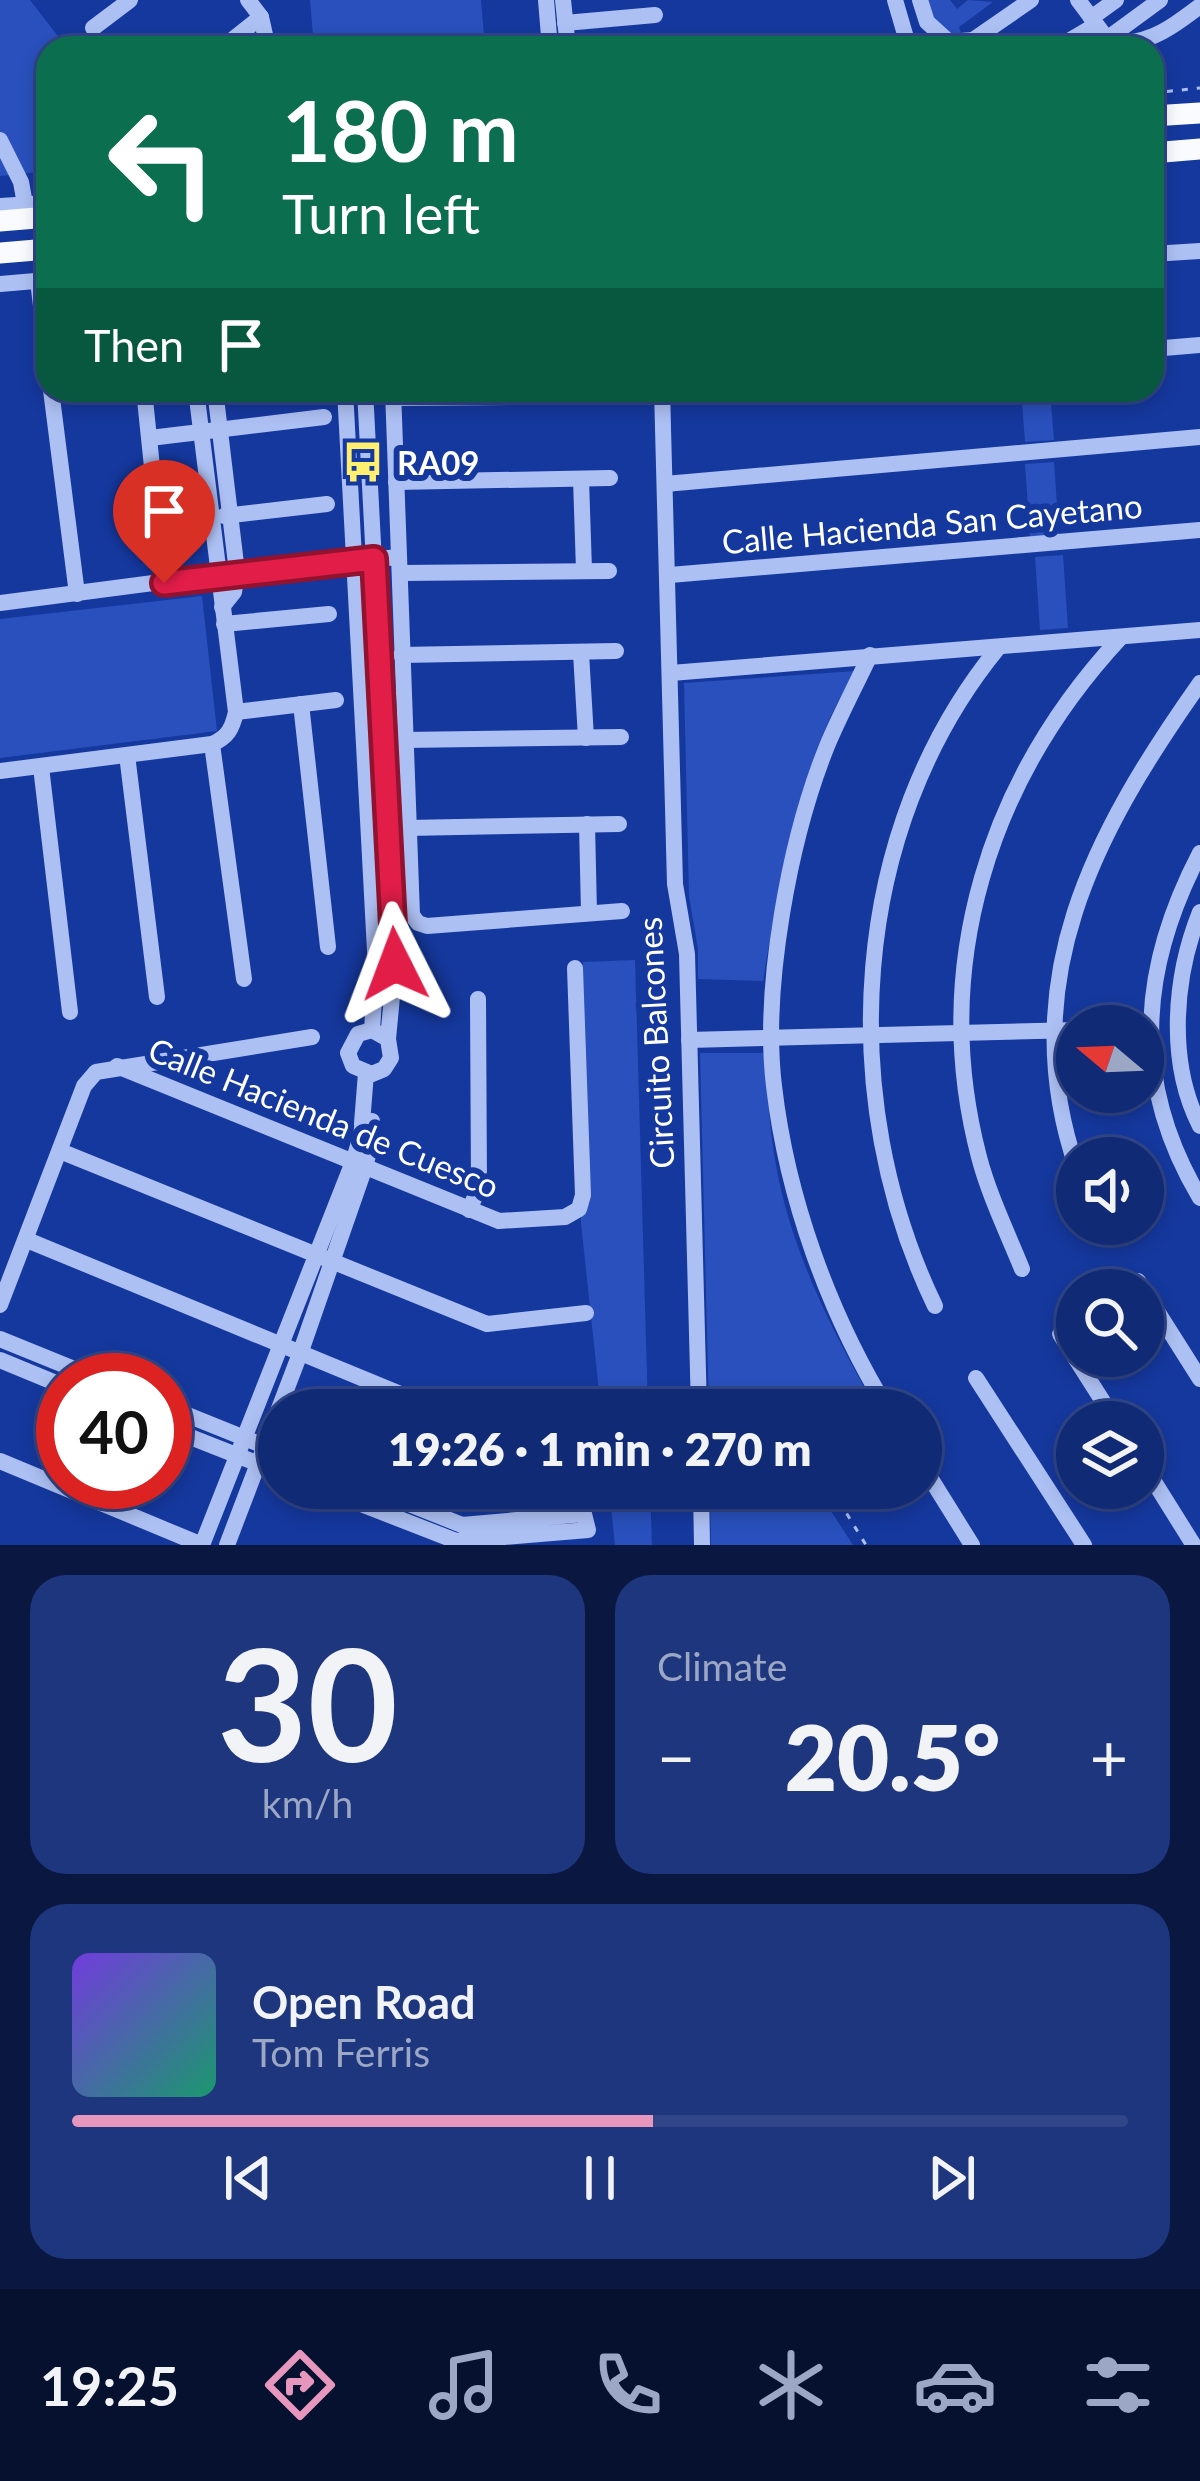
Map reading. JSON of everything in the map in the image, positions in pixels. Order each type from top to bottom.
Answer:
[{"type":"main road","points":[[1164,115],[1200,112]]},
{"type":"main road","points":[[1164,152],[1200,148]]},
{"type":"main road","points":[[5,209],[36,215]]},
{"type":"main road","points":[[0,253],[36,250]]},
{"type":"street","points":[[93,28],[130,0]]},
{"type":"street","points":[[248,0],[262,17],[266,36]]},
{"type":"street","points":[[546,0],[549,36]]},
{"type":"street","points":[[563,0],[567,36]]},
{"type":"street","points":[[895,0],[908,36]]},
{"type":"street","points":[[920,0],[927,22],[942,36]]},
{"type":"street","points":[[989,36],[1031,0]]},
{"type":"street","points":[[1078,0],[1097,33]]},
{"type":"street","points":[[1097,33],[1116,0]]},
{"type":"street","points":[[1097,33],[1160,0]]},
{"type":"street","points":[[1155,36],[1200,6]]},
{"type":"street","points":[[566,23],[655,15]]},
{"type":"street","points":[[237,36],[262,17]]},
{"type":"street","points":[[0,140],[21,182],[5,209]]},
{"type":"street","points":[[5,209],[36,205]]},
{"type":"street","points":[[1164,253],[1200,250]]},
{"type":"street","points":[[0,284],[36,281]]},
{"type":"street","points":[[1164,348],[1200,345]]},
{"type":"street","points":[[53,402],[77,594]]},
{"type":"street","points":[[146,402],[164,583]]},
{"type":"street","points":[[197,402],[236,712],[219,741],[244,980]]},
{"type":"street","points":[[217,402],[237,572],[223,615]]},
{"type":"street","points":[[345,402],[380,1035],[391,1058],[384,1069],[369,1074],[353,1066],[348,1052],[358,1034],[380,1035]]},
{"type":"street","points":[[366,402],[395,964],[380,1035]]},
{"type":"street","points":[[394,402],[412,915],[427,926],[622,911]]},
{"type":"street","name":"Circuito Balcones","points":[[662,402],[675,884],[687,954],[698,1389]]},
{"type":"street","points":[[150,438],[324,416]]},
{"type":"street","points":[[664,484],[1200,437]]},
{"type":"street","points":[[397,482],[610,478]]},
{"type":"street","points":[[581,479],[584,570]]},
{"type":"street","points":[[211,517],[327,504]]},
{"type":"street","name":"Calle Hacienda San Cayetano","points":[[670,575],[1200,530]]},
{"type":"street","points":[[0,603],[354,560],[609,572]]},
{"type":"street","points":[[223,615],[329,614]]},
{"type":"street","points":[[671,673],[1200,630]]},
{"type":"street","points":[[1022,1269],[979,1158],[958,1008],[990,849],[1016,784],[1088,672],[1120,637]]},
{"type":"street","points":[[935,1306],[890,1185],[877,1118],[870,979],[883,896],[904,822],[957,704],[998,648]]},
{"type":"street","points":[[401,656],[616,651]]},
{"type":"street","points":[[581,652],[586,738]]},
{"type":"street","points":[[870,655],[827,747],[805,814],[788,884],[774,990],[773,1038],[774,1084],[805,1221],[828,1294],[875,1389]]},
{"type":"street","points":[[1066,1137],[1053,1006],[1065,943],[1091,870],[1130,785],[1200,683]]},
{"type":"street","points":[[236,712],[336,700]]},
{"type":"street","points":[[301,704],[328,947]]},
{"type":"street","points":[[404,740],[621,737]]},
{"type":"street","points":[[0,771],[219,741]]},
{"type":"street","points":[[127,755],[157,997]]},
{"type":"street","points":[[41,767],[70,1012]]},
{"type":"street","points":[[587,824],[589,913]]},
{"type":"street","points":[[407,828],[619,824]]},
{"type":"street","points":[[1151,1005],[1160,953],[1179,893],[1200,853]]},
{"type":"street","points":[[1200,912],[1180,992],[1178,1030],[1180,1068],[1200,1126]]},
{"type":"street","name":"Calle Hacienda de Cuesco","points":[[117,1066],[500,1221],[566,1217],[579,1209],[584,1195],[575,968]]},
{"type":"street","points":[[469,1210],[479,1188],[478,999]]},
{"type":"street","points":[[689,1040],[1054,1030]]},
{"type":"street","points":[[1164,1030],[1178,1030]]},
{"type":"street","points":[[0,1305],[84,1086],[96,1072],[313,1037]]},
{"type":"street","points":[[0,1460],[202,1545],[280,1343],[324,1256],[371,1144],[369,1074]]},
{"type":"street","points":[[1161,1113],[1178,1162],[1200,1198]]},
{"type":"street","points":[[60,1151],[487,1324],[586,1313]]},
{"type":"street","points":[[27,1240],[390,1389]]},
{"type":"street","points":[[288,1389],[324,1256]]},
{"type":"street","points":[[1164,1322],[1200,1378]]},
{"type":"street","points":[[0,1339],[36,1354]]},
{"type":"street","points":[[0,1360],[36,1375]]},
{"type":"street","points":[[976,1378],[1084,1545]]},
{"type":"street","points":[[192,1417],[258,1448]]},
{"type":"street","points":[[192,1438],[237,1456],[258,1455]]},
{"type":"street","points":[[226,1545],[258,1472]]},
{"type":"street","points":[[1164,1496],[1195,1543]]},
{"type":"street","points":[[942,1497],[972,1545]]},
{"type":"street","points":[[392,1509],[416,1516],[462,1525],[584,1514],[588,1530],[457,1541],[416,1516],[404,1509]]},
{"type":"street","points":[[701,1509],[702,1545]]},
{"type":"path","points":[[1164,92],[1200,88]]},
{"type":"path","points":[[844,1509],[866,1545]]},
{"type":"shaded area","points":[[0,0],[30,0],[58,36],[36,36],[36,172],[0,176]]},
{"type":"shaded area","points":[[310,0],[481,0],[484,36],[313,36]]},
{"type":"shaded area","points":[[926,0],[950,0],[957,9],[968,0],[993,2],[959,27],[961,32],[956,36],[934,18]]},
{"type":"shaded area","points":[[1022,402],[1051,402],[1054,440],[1025,442]]},
{"type":"shaded area","points":[[1054,462],[1059,534],[1030,537],[1025,464]]},
{"type":"shaded area","points":[[1063,555],[1068,628],[1040,630],[1035,557]]},
{"type":"shaded area","points":[[202,596],[217,731],[0,758],[0,619]]},
{"type":"shaded area","points":[[855,671],[819,744],[794,821],[763,981],[698,979],[689,896],[684,683]]},
{"type":"shaded area","points":[[635,960],[647,1389],[599,1389],[581,1223],[583,962]]},
{"type":"shaded area","points":[[700,1053],[764,1053],[774,1151],[792,1229],[829,1321],[866,1389],[708,1389]]},
{"type":"shaded area","points":[[611,1509],[651,1509],[652,1545],[615,1545]]},
{"type":"shaded area","points":[[710,1509],[830,1509],[853,1545],[711,1545]]},
{"type":"place","name":"RA09","points":[[363,462]]},
{"type":"route","points":[[164,583],[374,559],[395,964]]}]
